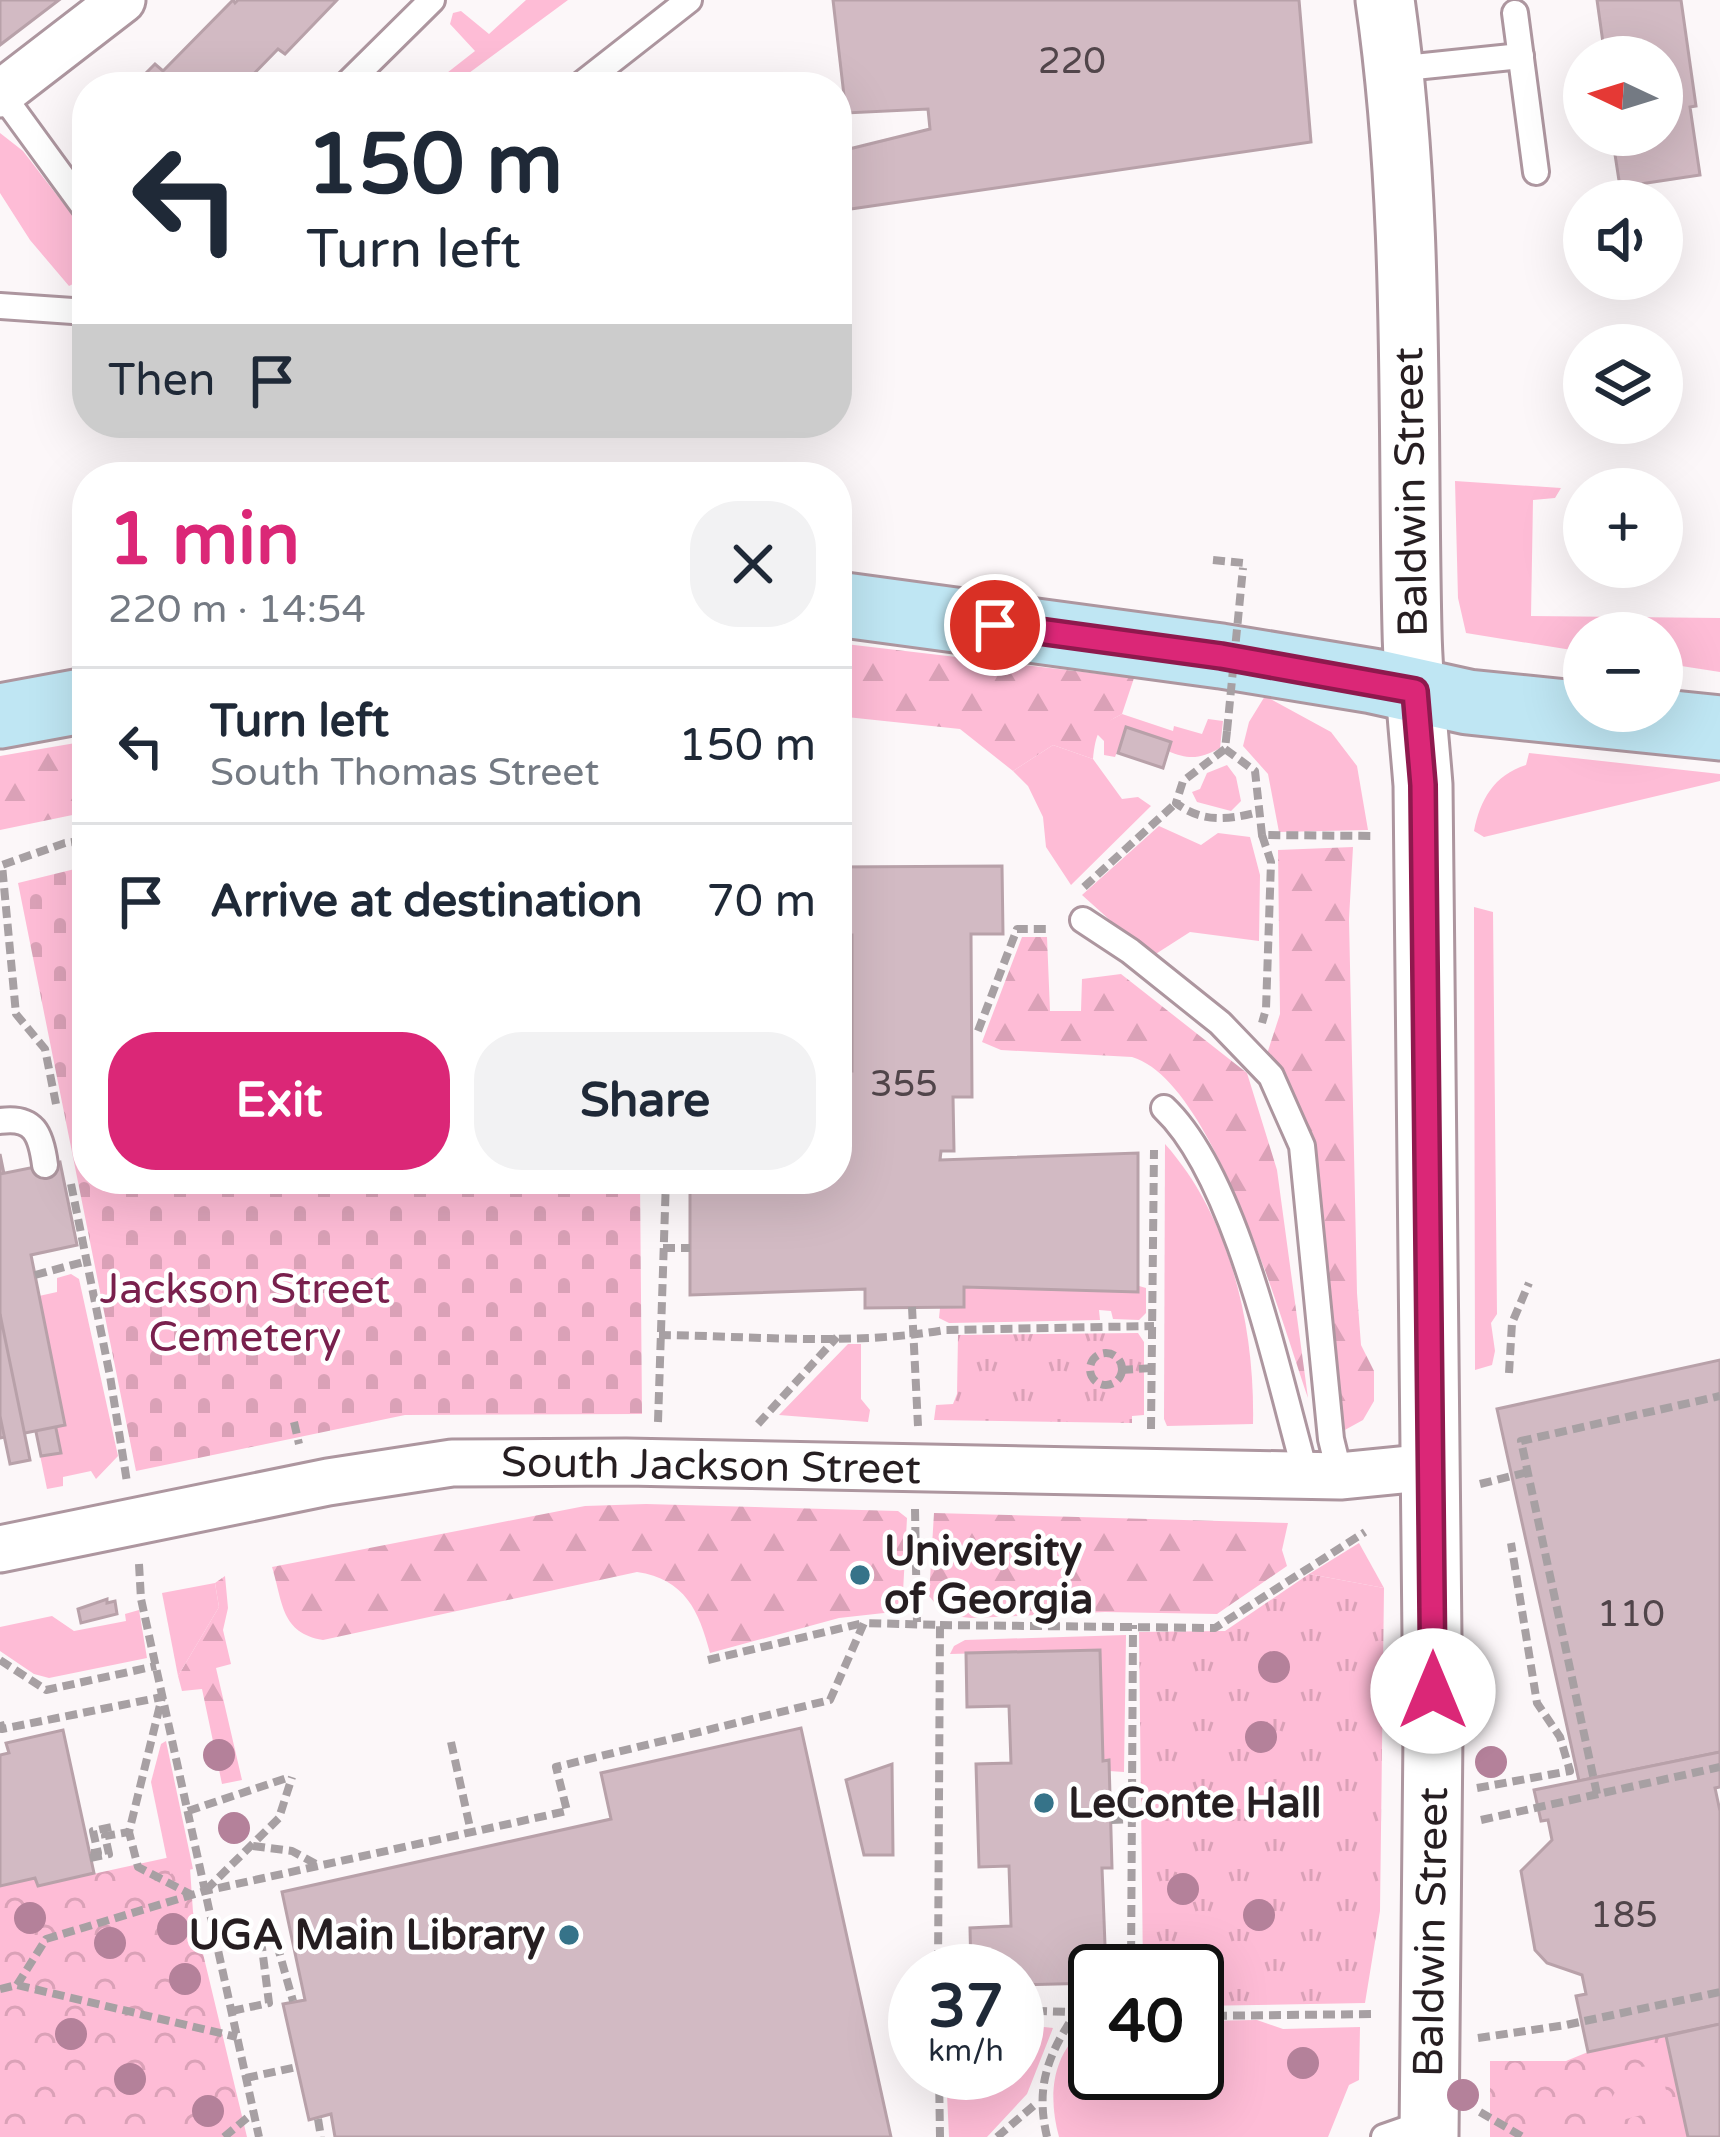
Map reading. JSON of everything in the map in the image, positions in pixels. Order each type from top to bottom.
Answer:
[{"type":"main road","points":[[852,606],[1221,656],[1468,702],[1720,728]]},
{"type":"main road","points":[[0,716],[72,703]]},
{"type":"street","points":[[0,93],[122,0]]},
{"type":"street","name":"Baldwin Street","points":[[1385,0],[1407,222],[1415,691],[1455,1475],[1433,1733],[1430,2127]]},
{"type":"street","name":"South Jackson Street","points":[[0,1549],[328,1482],[452,1463],[1455,1475]]},
{"type":"lane","points":[[359,72],[432,0]]},
{"type":"lane","points":[[597,72],[689,0]]},
{"type":"lane","points":[[1515,13],[1536,172]]},
{"type":"lane","points":[[1395,69],[1521,56]]},
{"type":"lane","points":[[0,93],[72,191]]},
{"type":"lane","points":[[0,306],[72,312]]},
{"type":"lane","points":[[1080,915],[1220,1023],[1252,1056],[1271,1076],[1302,1146],[1331,1439],[1323,1475]]},
{"type":"lane","points":[[0,1121],[17,1118],[32,1124],[57,1166]]},
{"type":"lane","points":[[1159,1119],[1187,1129],[1229,1222],[1323,1475]]},
{"type":"path","points":[[978,1031],[1017,929],[1054,929],[1080,915],[1094,875],[1176,802],[1183,781],[1225,748],[1244,563],[1213,560]]},
{"type":"path","points":[[1225,748],[1255,771],[1262,835],[1271,862],[1266,1009],[1252,1056]]},
{"type":"path","points":[[1176,802],[1209,819],[1230,820],[1259,812]]},
{"type":"path","points":[[1262,835],[1384,836]]},
{"type":"path","points":[[57,1108],[45,1049],[16,1014],[2,866],[72,842]]},
{"type":"path","points":[[0,949],[10,956]]},
{"type":"path","points":[[1151,1422],[1159,1119]]},
{"type":"path","points":[[57,1166],[87,1261],[127,1486]]},
{"type":"path","points":[[1138,1192],[1154,1192]]},
{"type":"path","points":[[658,1422],[665,1194]]},
{"type":"path","points":[[663,1248],[690,1248]]},
{"type":"path","points":[[34,1275],[87,1261]]},
{"type":"path","points":[[1509,1373],[1512,1323],[1529,1283]]},
{"type":"path","points":[[912,1307],[919,1429]]},
{"type":"path","points":[[659,1335],[911,1336],[945,1330],[1154,1326]]},
{"type":"path","points":[[757,1425],[837,1337]]},
{"type":"path","points":[[1105,1353],[1115,1356],[1121,1370],[1113,1383],[1103,1385],[1090,1370],[1092,1360],[1105,1353]]},
{"type":"path","points":[[1121,1370],[1154,1368]]},
{"type":"path","points":[[1597,1794],[1521,1441],[1720,1396]]},
{"type":"path","points":[[1455,1475],[1528,1472]]},
{"type":"path","points":[[915,1507],[917,1622]]},
{"type":"path","points":[[708,1660],[864,1623],[1215,1628],[1368,1532]]},
{"type":"path","points":[[1505,1785],[1570,1771],[1561,1737],[1538,1703],[1511,1543]]},
{"type":"path","points":[[139,1551],[138,1585],[259,2137]]},
{"type":"path","points":[[17,1985],[46,1939],[206,1891],[567,1811],[556,1766],[830,1700],[864,1623]]},
{"type":"path","points":[[938,1944],[940,1625]]},
{"type":"path","points":[[1131,1944],[1132,1625]]},
{"type":"path","points":[[0,1660],[46,1690],[156,1666]]},
{"type":"path","points":[[0,1721],[2,1729],[162,1697]]},
{"type":"path","points":[[162,1697],[129,1832],[137,1867],[192,1895]]},
{"type":"path","points":[[452,1742],[471,1832]]},
{"type":"path","points":[[1490,1819],[1720,1767]]},
{"type":"path","points":[[188,1811],[292,1777],[279,1818],[206,1891]]},
{"type":"path","points":[[1111,1820],[1132,1820]]},
{"type":"path","points":[[112,1827],[93,1832],[98,1853],[90,1856],[110,1854],[105,1836],[129,1832]]},
{"type":"path","points":[[251,1846],[292,1851],[320,1866]]},
{"type":"path","points":[[232,2012],[269,2002],[261,1940],[274,1934],[293,2001]]},
{"type":"path","points":[[0,1989],[17,1985],[237,2037]]},
{"type":"path","points":[[1476,2039],[1720,1992]]},
{"type":"path","points":[[1224,2016],[1376,2014]]},
{"type":"path","points":[[1047,2137],[1039,2101],[1055,2042],[1068,2023]]},
{"type":"path","points":[[246,2078],[297,2067]]},
{"type":"path","points":[[939,2100],[940,2137]]},
{"type":"path","points":[[997,2137],[1039,2101]]},
{"type":"path","points":[[224,2137],[253,2113]]},
{"type":"path","points":[[318,2119],[321,2137]]},
{"type":"path","points":[[1430,2127],[1523,2137]]},
{"type":"green space","points":[[526,0],[568,0],[470,72],[448,72],[475,51],[450,24],[453,13],[461,11],[489,34]]},
{"type":"green space","points":[[0,133],[23,151],[72,215],[72,284],[30,240],[0,193]]},
{"type":"green space","points":[[1455,481],[1561,488],[1555,498],[1533,500],[1531,616],[1563,616],[1563,649],[1466,633],[1458,598]]},
{"type":"green space","points":[[1683,618],[1720,618],[1720,672],[1683,666]]},
{"type":"green space","points":[[852,645],[1134,678],[1122,714],[1100,731],[1093,759],[1053,745],[1013,771],[960,729],[852,718]]},
{"type":"green space","points":[[1265,696],[1331,732],[1357,766],[1368,830],[1279,832],[1268,774],[1243,746],[1249,722]]},
{"type":"green space","points":[[1122,714],[1173,731],[1174,726],[1202,734],[1208,719],[1223,721],[1220,748],[1200,756],[1182,756],[1168,751],[1170,742],[1127,727],[1115,757],[1104,755],[1104,741],[1096,733]]},
{"type":"green space","points":[[72,744],[72,815],[0,830],[0,756]]},
{"type":"green space","points":[[1053,745],[1093,759],[1122,799],[1138,797],[1151,806],[1071,885],[1046,847],[1043,817],[1028,786],[1013,771]]},
{"type":"green space","points":[[1529,753],[1720,774],[1720,781],[1484,837],[1474,831],[1490,790],[1505,775],[1526,765]]},
{"type":"green space","points":[[1227,765],[1236,777],[1241,801],[1231,811],[1197,802],[1192,792],[1200,789],[1207,773]]},
{"type":"green space","points":[[1159,826],[1201,845],[1218,833],[1250,837],[1260,875],[1259,941],[1190,932],[1151,957],[1082,895]]},
{"type":"green space","points":[[1353,847],[1349,919],[1357,1293],[1361,1345],[1374,1371],[1374,1401],[1363,1420],[1343,1431],[1331,1360],[1312,1142],[1267,1054],[1280,1014],[1278,850]]},
{"type":"green space","name":"Jackson Street Cemetery","points":[[72,870],[72,1152],[18,883]]},
{"type":"green space","points":[[1474,907],[1493,912],[1497,1314],[1491,1323],[1492,1365],[1475,1370]]},
{"type":"green space","points":[[1022,937],[1047,937],[1050,1011],[1081,1011],[1082,979],[1121,974],[1247,1073],[1277,1170],[1308,1398],[1241,1207],[1190,1109],[1162,1075],[1132,1057],[1001,1050],[982,1042]]},
{"type":"green space","points":[[1165,1144],[1207,1205],[1234,1276],[1249,1350],[1253,1424],[1167,1426],[1164,1419]]},
{"type":"green space","name":"Jackson Street Cemetery","points":[[80,1194],[640,1194],[642,1414],[405,1415],[136,1471]]},
{"type":"green space","points":[[71,1274],[79,1279],[118,1456],[96,1479],[91,1471],[63,1477],[63,1486],[47,1489],[35,1431],[65,1424],[39,1296],[57,1292],[57,1278]]},
{"type":"green space","points":[[1139,1286],[1146,1288],[1146,1313],[1139,1320],[1113,1319],[1111,1311],[1099,1310],[1100,1320],[949,1323],[939,1318],[940,1308],[964,1307],[964,1287],[1138,1292]]},
{"type":"green space","points":[[1138,1333],[1144,1342],[1144,1415],[1132,1416],[1132,1423],[934,1420],[936,1405],[953,1404],[957,1394],[958,1335]]},
{"type":"green space","points":[[848,1344],[861,1344],[861,1399],[870,1410],[868,1422],[779,1415]]},
{"type":"green space","points":[[585,1506],[898,1511],[907,1518],[902,1611],[839,1618],[710,1653],[687,1599],[667,1582],[637,1572],[323,1640],[291,1623],[272,1567]]},
{"type":"green space","points":[[934,1513],[1288,1523],[1282,1550],[1287,1566],[1217,1614],[945,1615],[929,1596]]},
{"type":"green space","points":[[1359,1543],[1384,1588],[1309,1574]]},
{"type":"green space","points":[[1309,1574],[1384,1588],[1380,1911],[1365,2003],[1224,2006],[1224,1944],[1143,1944],[1139,1632],[1225,1631]]},
{"type":"green space","points":[[225,1576],[228,1608],[223,1630],[231,1664],[216,1668],[242,1780],[222,1784],[202,1689],[182,1691],[178,1676],[219,1607],[215,1583]]},
{"type":"green space","points":[[215,1583],[219,1607],[178,1676],[162,1593]]},
{"type":"green space","points":[[139,1610],[147,1658],[49,1678],[34,1674],[0,1651],[0,1627],[52,1616],[74,1631],[126,1621],[125,1614]]},
{"type":"green space","points":[[1126,1635],[1124,1772],[1109,1771],[1109,1761],[1103,1761],[1100,1650],[950,1654],[965,1640]]},
{"type":"green space","points":[[166,1741],[193,1869],[170,1874],[151,1782],[161,1744]]},
{"type":"green space","points":[[189,1853],[193,1912],[247,2137],[0,2137],[0,1886],[35,1878],[38,1886]]},
{"type":"green space","points":[[1257,2020],[1283,2029],[1360,2027],[1359,2080],[1349,2085],[1328,2137],[1059,2137],[1054,2088],[1068,2048],[1068,2100],[1224,2100],[1224,2021]]},
{"type":"green space","points":[[1044,2027],[1053,2028],[1044,2051]]},
{"type":"green space","points":[[1666,2036],[1688,2137],[1490,2137],[1490,2061],[1566,2061]]},
{"type":"green space","points":[[1660,2064],[1670,2108],[1594,2127],[1629,2069]]},
{"type":"green space","points":[[947,2100],[1021,2100],[987,2137],[949,2137]]},
{"type":"building","points":[[0,0],[59,0],[0,45]]},
{"type":"building","points":[[233,0],[337,0],[285,54],[278,49],[256,72],[147,72],[155,64],[163,71]]},
{"type":"building","points":[[833,0],[1299,0],[1311,142],[852,209],[852,148],[930,129],[928,109],[852,113],[852,72],[841,72]]},
{"type":"building","points":[[1597,0],[1681,0],[1700,175],[1619,180],[1615,156],[1683,156],[1683,36],[1602,36]]},
{"type":"building","points":[[1126,727],[1171,742],[1163,768],[1118,753]]},
{"type":"building","points":[[1002,866],[1003,934],[971,934],[972,1097],[953,1097],[954,1151],[941,1151],[940,1160],[1138,1153],[1138,1292],[964,1287],[964,1307],[865,1308],[865,1289],[690,1295],[690,1194],[852,1194],[852,867]]},
{"type":"building","points":[[0,1154],[61,1453],[41,1456],[0,1258]]},
{"type":"building","points":[[60,1162],[77,1245],[31,1255],[65,1425],[0,1438],[0,1174]]},
{"type":"building","points":[[0,1314],[30,1460],[10,1464],[0,1416]]},
{"type":"building","points":[[1720,1360],[1720,1752],[1579,1781],[1497,1409]]},
{"type":"building","points":[[107,1599],[107,1603],[115,1601],[117,1614],[81,1623],[78,1609]]},
{"type":"building","name":"LeConte Hall","points":[[1100,1650],[1112,1868],[1102,1868],[1105,1944],[1068,1944],[1068,1984],[1044,1984],[1044,1944],[970,1944],[970,1928],[1011,1926],[1009,1866],[979,1867],[976,1764],[1011,1763],[1009,1706],[967,1707],[966,1653]]},
{"type":"building","name":"UGA Main Library","points":[[801,1728],[891,2137],[335,2137],[331,2114],[309,2120],[283,2004],[305,2000],[282,1892],[611,1819],[601,1773]]},
{"type":"building","points":[[63,1730],[94,1873],[38,1886],[35,1878],[0,1886],[0,1755],[9,1753],[6,1743]]},
{"type":"building","points":[[1720,1752],[1720,1787],[1715,1788],[1720,1811],[1720,2024],[1588,2052],[1576,1996],[1586,1994],[1582,1975],[1547,1963],[1535,1950],[1521,1871],[1552,1840],[1548,1820],[1541,1821],[1534,1790]]},
{"type":"building","points":[[892,1764],[893,1855],[864,1855],[846,1780]]},
{"type":"building","points":[[1720,2024],[1720,2137],[1688,2137],[1666,2036]]},
{"type":"place","name":"University of Georgia","points":[[860,1575]]},
{"type":"place","name":"LeConte Hall","points":[[1044,1803]]},
{"type":"place","name":"UGA Main Library","points":[[569,1935]]},
{"type":"route","points":[[995,625],[1221,656],[1415,691],[1423,785],[1433,1691]]}]
